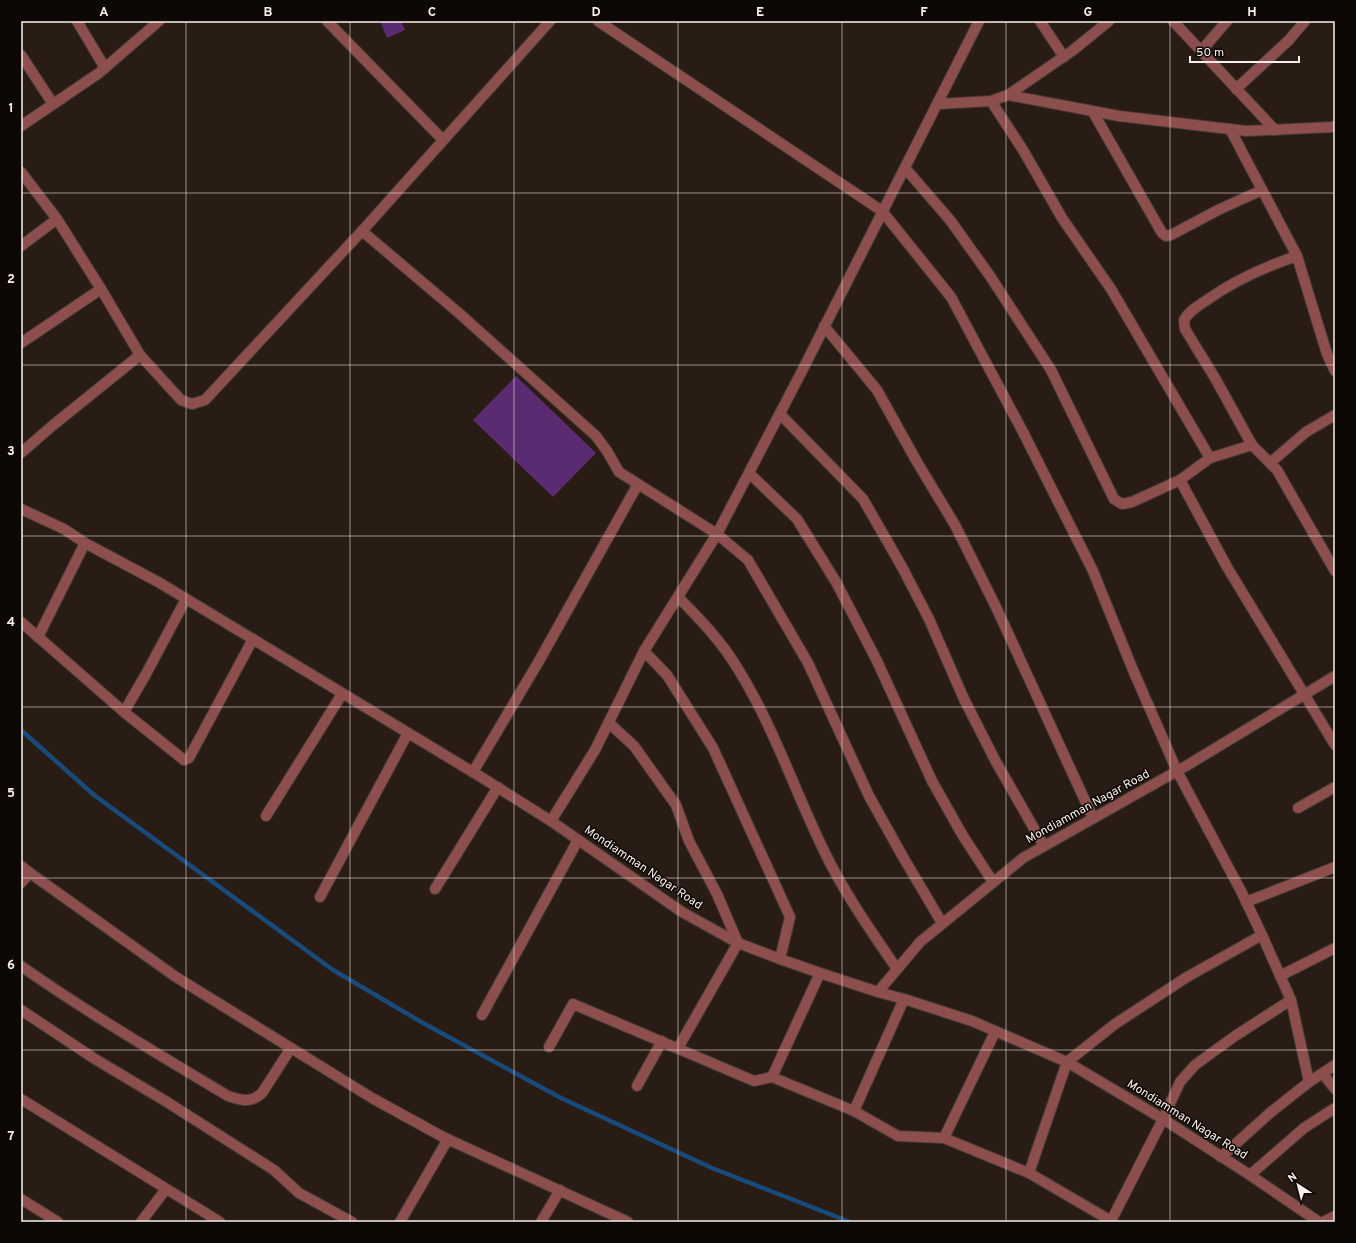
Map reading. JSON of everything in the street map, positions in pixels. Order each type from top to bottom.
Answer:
[{"type":"street","points":[[77,21],[105,68]]},
{"type":"street","points":[[21,126],[105,68],[159,21]]},
{"type":"street","points":[[327,21],[443,140]]},
{"type":"street","points":[[21,172],[57,219],[140,355],[182,400],[192,404],[205,400],[362,231],[550,21]]},
{"type":"street","points":[[598,21],[882,211],[951,297],[1023,432],[1093,571],[1178,771],[1262,935],[1291,1000],[1309,1082]]},
{"type":"street","points":[[551,821],[596,750],[644,651],[718,534],[979,21]]},
{"type":"street","points":[[1040,21],[1064,57]]},
{"type":"street","points":[[938,104],[991,101],[1008,95],[1064,57],[1109,21]]},
{"type":"street","points":[[1173,21],[1275,130]]},
{"type":"street","points":[[1201,52],[1227,21]]},
{"type":"street","points":[[1236,89],[1289,40],[1305,21]]},
{"type":"street","points":[[21,55],[53,104]]},
{"type":"street","points":[[1008,95],[1093,112],[1246,131],[1334,128]]},
{"type":"street","points":[[991,101],[1023,150],[1062,218],[1111,289],[1210,458]]},
{"type":"street","points":[[1093,112],[1162,233],[1166,236],[1171,235],[1218,210],[1262,190]]},
{"type":"street","points":[[1230,129],[1297,256],[1327,354],[1335,371]]},
{"type":"street","points":[[905,168],[950,220],[990,276],[1050,370],[1114,499],[1122,504],[1132,502],[1180,480],[1210,458],[1252,446]]},
{"type":"street","points":[[21,246],[57,219]]},
{"type":"street","points":[[362,231],[460,314],[596,436],[619,472],[718,534],[748,560],[804,656],[869,796],[942,923]]},
{"type":"street","points":[[1297,256],[1271,265],[1228,286],[1188,313],[1184,320],[1185,329],[1215,378],[1252,446],[1277,470],[1335,571]]},
{"type":"street","points":[[21,343],[101,289]]},
{"type":"street","points":[[824,326],[877,390],[917,462],[955,525],[996,607],[1093,818]]},
{"type":"street","points":[[21,453],[140,355]]},
{"type":"street","points":[[780,414],[863,499],[902,567],[929,619],[964,699],[995,760],[1044,846]]},
{"type":"street","points":[[1270,463],[1306,432],[1335,415]]},
{"type":"street","points":[[749,473],[797,519],[836,582],[877,662],[932,780],[963,836],[993,882]]},
{"type":"street","points":[[1180,480],[1227,567],[1335,746]]},
{"type":"street","points":[[473,772],[543,654],[638,484]]},
{"type":"street","name":"Mondiamman Nagar Road","points":[[21,509],[64,529],[85,543],[160,583],[473,772],[551,821],[682,912],[738,943],[820,973],[972,1021],[1066,1062],[1163,1119],[1250,1175],[1319,1222]]},
{"type":"street","points":[[38,637],[85,543]]},
{"type":"street","points":[[678,597],[710,630],[738,668],[768,723],[826,854],[861,917],[897,969]]},
{"type":"street","points":[[124,712],[186,599]]},
{"type":"street","points":[[21,622],[124,712],[184,760],[189,758],[253,639]]},
{"type":"street","points":[[644,651],[667,675],[713,748],[790,917],[780,959]]},
{"type":"street","name":"Mondiamman Nagar Road","points":[[878,992],[920,942],[1024,858],[1178,771],[1335,676]]},
{"type":"street","points":[[266,816],[342,694]]},
{"type":"street","points":[[609,723],[634,746],[676,805],[689,841],[717,894],[738,943],[678,1048]]},
{"type":"street","points":[[320,897],[408,733]]},
{"type":"street","points":[[1298,808],[1335,787]]},
{"type":"street","points":[[435,889],[498,788]]},
{"type":"street","points":[[482,1015],[578,840]]},
{"type":"street","points":[[21,866],[176,977],[372,1098],[448,1139],[628,1222]]},
{"type":"street","points":[[1246,902],[1335,867]]},
{"type":"street","points":[[21,882],[30,873]]},
{"type":"street","points":[[1029,1173],[1066,1062],[1115,1024],[1187,977],[1262,935]]},
{"type":"street","points":[[1280,976],[1335,948]]},
{"type":"street","points":[[21,966],[55,990],[228,1096],[245,1100],[256,1099],[262,1093],[291,1048]]},
{"type":"street","points":[[772,1077],[820,973]]},
{"type":"street","points":[[854,1111],[904,999]]},
{"type":"street","points":[[549,1047],[573,1004],[754,1081],[772,1077],[854,1111],[898,1136],[944,1138],[1029,1173],[1112,1222],[1180,1082],[1195,1066],[1235,1036],[1291,1000]]},
{"type":"street","points":[[21,1010],[95,1059],[167,1102],[274,1170],[299,1193],[352,1222]]},
{"type":"street","points":[[944,1138],[995,1032]]},
{"type":"street","points":[[637,1086],[662,1041]]},
{"type":"street","points":[[1221,1157],[1271,1112],[1309,1082],[1335,1065]]},
{"type":"street","points":[[1323,1074],[1335,1088]]},
{"type":"street","points":[[21,1098],[220,1222]]},
{"type":"street","points":[[1250,1175],[1304,1128],[1335,1108]]},
{"type":"street","points":[[400,1222],[448,1139]]},
{"type":"street","points":[[141,1222],[166,1189]]},
{"type":"street","points":[[541,1222],[560,1190]]},
{"type":"street","points":[[21,1199],[58,1222]]},
{"type":"street","points":[[1324,1222],[1335,1216]]},
{"type":"building","points":[[380,21],[401,21],[405,30],[387,38]]},
{"type":"building","points":[[516,376],[596,453],[553,497],[473,420]]},
{"type":"waterway","points":[[21,730],[94,795],[333,970],[423,1023],[561,1098],[712,1168],[850,1222]]}]
